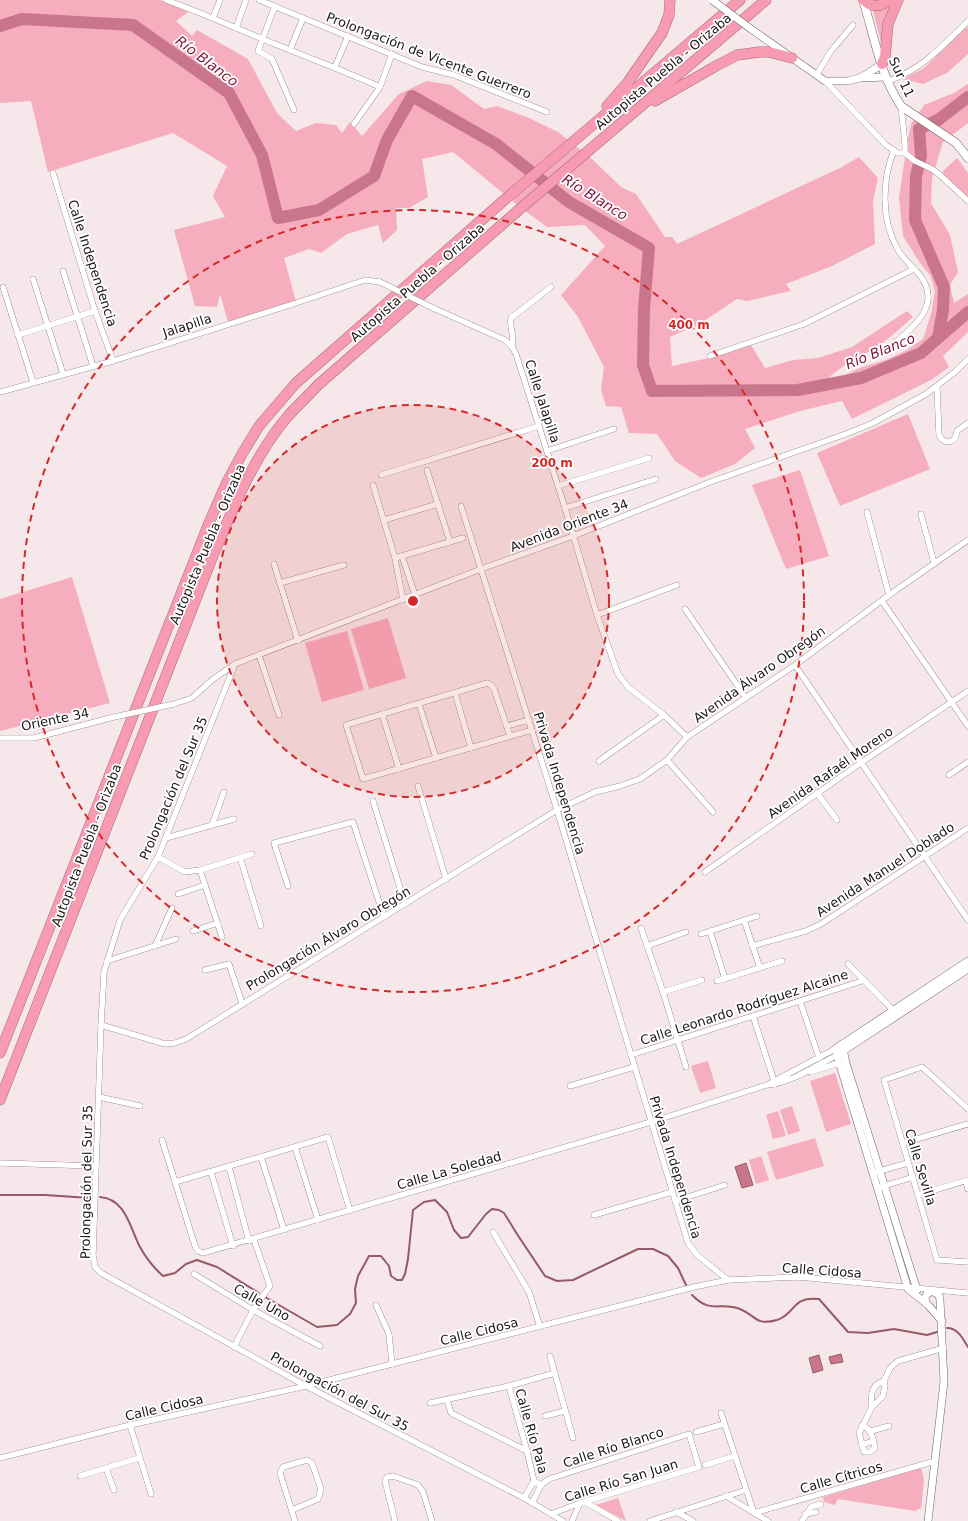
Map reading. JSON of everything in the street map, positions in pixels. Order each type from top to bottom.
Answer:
[{"type":"highway","points":[[588,129],[628,82],[662,33],[669,15],[670,0]]},
{"type":"highway","name":"Autopista Puebla - Orizaba","points":[[0,1053],[208,523],[227,482],[259,426],[296,383],[502,202],[740,0]]},
{"type":"highway","name":"Autopista Puebla - Orizaba","points":[[0,1100],[212,558],[246,481],[288,416],[318,386],[521,208],[766,0]]},
{"type":"highway","points":[[863,0],[868,4],[875,6],[884,4],[889,0]]},
{"type":"highway","points":[[882,64],[885,57],[888,24],[898,0]]},
{"type":"highway","points":[[609,133],[664,95],[737,55],[769,52],[792,58]]},
{"type":"main road","name":"Sur 11","points":[[863,0],[887,79],[901,106],[956,143],[968,158]]},
{"type":"street","points":[[166,0],[336,67],[380,87]]},
{"type":"street","points":[[213,18],[220,0]]},
{"type":"street","points":[[236,28],[246,0]]},
{"type":"street","name":"Prolongación de Vicente Guerrero","points":[[259,0],[422,67],[454,75],[547,112]]},
{"type":"street","points":[[712,0],[792,58],[817,74],[886,145],[901,154],[906,154],[915,161],[932,169],[968,201]]},
{"type":"street","points":[[274,6],[258,52],[272,59],[294,110]]},
{"type":"street","points":[[290,50],[303,18]]},
{"type":"street","points":[[859,78],[887,79],[908,73],[926,61],[968,21]]},
{"type":"street","points":[[817,74],[831,51],[853,25]]},
{"type":"street","points":[[336,67],[348,36]]},
{"type":"street","points":[[354,124],[380,87],[392,54]]},
{"type":"street","points":[[825,81],[848,81],[859,78],[882,64]]},
{"type":"street","points":[[901,106],[906,154]]},
{"type":"street","points":[[894,150],[888,165],[886,216],[890,232],[897,248],[924,282],[927,290],[928,305],[922,317],[912,329],[897,341]]},
{"type":"street","name":"Calle Independencia","points":[[53,172],[96,311],[113,360]]},
{"type":"street","points":[[710,356],[804,324],[914,269]]},
{"type":"street","points":[[63,271],[94,366]]},
{"type":"street","points":[[33,279],[63,374]]},
{"type":"street","name":"Jalapilla","points":[[0,392],[94,366],[296,303],[360,281],[365,280],[380,282]]},
{"type":"street","name":"Calle Jalapilla","points":[[380,282],[433,308],[505,340],[512,347],[516,354],[547,451],[597,615],[621,680],[664,715],[687,737]]},
{"type":"street","points":[[3,287],[33,382]]},
{"type":"street","points":[[512,347],[514,338],[510,322],[511,318],[551,287]]},
{"type":"street","points":[[18,336],[96,311]]},
{"type":"street","name":"Avenida Oriente 34","points":[[174,704],[192,698],[212,680],[235,664],[481,569],[573,536],[713,481],[873,423],[937,387],[968,359]]},
{"type":"street","points":[[937,387],[939,435],[941,439],[944,442],[954,440],[957,436],[957,431],[968,423]]},
{"type":"street","points":[[381,474],[539,426]]},
{"type":"street","points":[[547,451],[614,429]]},
{"type":"street","points":[[558,486],[649,458]]},
{"type":"street","points":[[427,470],[450,542]]},
{"type":"street","points":[[565,508],[656,479]]},
{"type":"street","points":[[373,485],[396,558],[402,600]]},
{"type":"street","points":[[384,520],[438,504]]},
{"type":"street","name":"Privada Independencia","points":[[461,506],[557,810],[630,1055],[691,1249],[728,1280]]},
{"type":"street","points":[[867,512],[889,595]]},
{"type":"street","points":[[921,514],[934,563]]},
{"type":"street","points":[[396,558],[463,538]]},
{"type":"street","name":"Avenida Álvaro Obregón","points":[[557,810],[595,792],[632,782],[668,760],[687,737],[795,665],[889,595],[968,540]]},
{"type":"street","points":[[402,556],[414,595]]},
{"type":"street","points":[[274,564],[298,640]]},
{"type":"street","points":[[280,584],[344,565]]},
{"type":"street","points":[[597,615],[677,585]]},
{"type":"street","points":[[882,601],[968,726]]},
{"type":"street","points":[[685,609],[746,698]]},
{"type":"street","points":[[259,655],[279,715]]},
{"type":"street","name":"Prolongación del Sur 35","points":[[235,664],[158,857],[120,920],[104,972],[100,1025],[93,1255],[95,1267],[101,1273],[234,1347],[306,1386],[524,1498],[563,1521]]},
{"type":"street","points":[[795,665],[968,920]]},
{"type":"street","points":[[510,736],[491,685],[487,683],[346,725],[363,779],[532,730]]},
{"type":"street","name":"Avenida Rafaél Moreno","points":[[705,872],[862,762],[968,691]]},
{"type":"street","points":[[455,693],[471,748]]},
{"type":"street","name":"Oriente 34","points":[[0,738],[34,738],[174,704]]},
{"type":"street","points":[[419,704],[436,758]]},
{"type":"street","points":[[382,714],[399,769]]},
{"type":"street","points":[[599,761],[664,715]]},
{"type":"street","points":[[507,726],[529,720]]},
{"type":"street","points":[[668,760],[713,812]]},
{"type":"street","points":[[949,775],[968,762]]},
{"type":"street","points":[[418,786],[446,879]]},
{"type":"street","points":[[212,825],[224,792]]},
{"type":"street","points":[[817,793],[837,820]]},
{"type":"street","points":[[373,800],[405,904]]},
{"type":"street","name":"Prolongación Álvaro Obregón","points":[[100,1025],[165,1044],[186,1040],[242,1003],[557,810]]},
{"type":"street","points":[[166,838],[234,819]]},
{"type":"street","points":[[288,886],[274,843],[353,822],[384,917]]},
{"type":"street","name":"Avenida Manuel Doblado","points":[[752,946],[806,931],[814,927],[968,828]]},
{"type":"street","points":[[158,857],[185,872],[200,870],[252,854]]},
{"type":"street","points":[[240,857],[261,926]]},
{"type":"street","points":[[200,870],[222,937]]},
{"type":"street","points":[[178,894],[205,885]]},
{"type":"street","points":[[155,946],[172,908]]},
{"type":"street","points":[[701,934],[757,916]]},
{"type":"street","points":[[744,920],[760,968]]},
{"type":"street","points":[[193,931],[218,924]]},
{"type":"street","points":[[641,928],[663,992],[686,1067]]},
{"type":"street","points":[[710,931],[725,979]]},
{"type":"street","points":[[647,946],[686,932]]},
{"type":"street","points":[[107,962],[176,939]]},
{"type":"street","points":[[717,981],[782,961]]},
{"type":"street","points":[[843,1048],[857,1042],[968,962]]},
{"type":"street","points":[[205,970],[229,964],[242,1003]]},
{"type":"street","points":[[848,964],[896,1013]]},
{"type":"street","points":[[792,1078],[843,1048],[896,1013],[968,969]]},
{"type":"street","points":[[663,992],[702,980]]},
{"type":"street","name":"Calle Leonardo Rodríguez Alcaine","points":[[630,1055],[865,980]]},
{"type":"street","points":[[800,1001],[819,1058]]},
{"type":"street","points":[[753,1016],[775,1083]]},
{"type":"street","points":[[775,1083],[843,1063],[857,1042]]},
{"type":"street","points":[[843,1048],[843,1063],[877,1188],[908,1289],[931,1307],[936,1306],[940,1300]]},
{"type":"street","points":[[775,1083],[819,1058],[836,1052]]},
{"type":"street","points":[[836,1052],[843,1063],[880,1171],[917,1290]]},
{"type":"street","points":[[570,1086],[634,1067]]},
{"type":"street","name":"Calle Sevilla","points":[[968,1109],[922,1067],[884,1080],[937,1260],[968,1262]]},
{"type":"street","name":"Calle La Soledad","points":[[175,1182],[195,1246],[198,1251],[203,1254],[651,1122],[775,1083]]},
{"type":"street","points":[[99,1097],[140,1106]]},
{"type":"street","points":[[902,1143],[968,1124]]},
{"type":"street","points":[[162,1140],[175,1182],[328,1137],[350,1210]]},
{"type":"street","points":[[295,1147],[318,1220]]},
{"type":"street","points":[[261,1157],[284,1230]]},
{"type":"street","points":[[0,1163],[96,1166]]},
{"type":"street","points":[[873,1173],[908,1163]]},
{"type":"street","points":[[228,1167],[251,1240],[270,1286],[266,1294],[252,1310],[234,1347]]},
{"type":"street","points":[[211,1172],[233,1246]]},
{"type":"street","points":[[877,1188],[913,1177]]},
{"type":"street","points":[[918,1195],[967,1180],[968,1189]]},
{"type":"street","points":[[675,1201],[725,1185]]},
{"type":"street","points":[[594,1215],[672,1192]]},
{"type":"street","points":[[494,1232],[529,1292],[540,1327]]},
{"type":"street","name":"Calle Uno","points":[[194,1274],[252,1310],[320,1346]]},
{"type":"street","name":"Calle Cidosa","points":[[0,1458],[130,1425],[306,1386],[694,1287],[728,1280],[799,1277],[917,1290],[968,1293]]},
{"type":"street","points":[[928,1521],[944,1393],[944,1348],[942,1321],[940,1300],[939,1295],[932,1291],[926,1295],[925,1298],[927,1304],[942,1321]]},
{"type":"street","points":[[376,1305],[389,1334],[392,1364]]},
{"type":"street","points":[[862,1425],[871,1431],[875,1448],[870,1452],[864,1452],[859,1433],[862,1425],[872,1407],[883,1396],[885,1386],[884,1381],[890,1368],[894,1363],[944,1348]]},
{"type":"street","points":[[550,1356],[573,1438]]},
{"type":"street","points":[[509,1386],[555,1373]]},
{"type":"street","points":[[872,1407],[871,1392],[876,1385],[884,1381]]},
{"type":"street","name":"Calle Río Pala","points":[[430,1403],[509,1386],[534,1481],[541,1485]]},
{"type":"street","points":[[447,1400],[450,1413],[527,1451]]},
{"type":"street","points":[[545,1416],[566,1411]]},
{"type":"street","points":[[721,1413],[754,1513]]},
{"type":"street","points":[[696,1432],[724,1424]]},
{"type":"street","points":[[130,1425],[151,1494]]},
{"type":"street","points":[[871,1431],[889,1426]]},
{"type":"street","name":"Calle Río San Juan","points":[[551,1514],[582,1502],[699,1467],[689,1434]]},
{"type":"street","name":"Calle Río Blanco","points":[[541,1485],[549,1479],[689,1434]]},
{"type":"street","points":[[862,1445],[873,1441]]},
{"type":"street","points":[[705,1465],[735,1456]]},
{"type":"street","points":[[80,1476],[139,1458]]},
{"type":"street","points":[[292,1510],[318,1499],[321,1489],[310,1460],[283,1467],[280,1474],[292,1510],[296,1521]]},
{"type":"street","name":"Calle Cítricos","points":[[754,1513],[935,1462]]},
{"type":"street","points":[[106,1468],[114,1490]]},
{"type":"street","points":[[396,1521],[385,1481],[387,1477],[394,1476],[418,1485],[423,1492],[432,1521]]},
{"type":"street","points":[[524,1498],[534,1481]]},
{"type":"street","points":[[532,1503],[541,1485]]},
{"type":"street","points":[[650,1521],[746,1490]]},
{"type":"street","points":[[726,1496],[768,1521]]},
{"type":"street","points":[[572,1521],[582,1502],[618,1521]]},
{"type":"street","points":[[802,1521],[805,1514],[811,1507],[821,1504]]},
{"type":"street","points":[[676,1512],[692,1521]]},
{"type":"street","points":[[805,1514],[816,1512]]},
{"type":"shaded area","points":[[0,0],[160,0],[188,12],[176,21],[192,36],[197,30],[248,59],[277,113],[296,131],[316,123],[336,125],[342,133],[350,122],[362,136],[399,94],[427,81],[451,85],[484,109],[497,106],[529,118],[558,132],[593,160],[621,187],[636,194],[665,237],[672,237],[677,244],[840,168],[859,157],[878,178],[873,201],[875,244],[832,266],[786,284],[791,291],[747,301],[737,299],[698,325],[670,337],[672,366],[704,359],[751,345],[765,368],[793,360],[818,358],[852,347],[907,311],[913,317],[891,336],[877,347],[845,365],[827,379],[843,376],[862,367],[886,360],[907,350],[923,339],[931,314],[935,291],[930,275],[920,263],[903,236],[899,198],[906,150],[911,124],[924,105],[954,93],[968,84],[968,123],[943,142],[932,178],[931,203],[950,235],[958,272],[950,285],[954,303],[968,294],[968,332],[943,356],[949,367],[931,380],[852,419],[842,401],[800,411],[745,429],[755,448],[735,464],[701,478],[675,461],[657,434],[629,433],[621,407],[606,406],[601,390],[604,367],[578,317],[561,295],[605,246],[585,225],[547,227],[521,208],[453,152],[422,159],[428,197],[409,208],[396,208],[397,230],[383,243],[378,225],[347,234],[321,253],[309,249],[284,258],[296,301],[228,322],[220,294],[217,307],[195,306],[174,230],[225,217],[213,196],[227,166],[173,133],[48,172],[31,101],[0,103]]},
{"type":"shaded area","points":[[894,0],[883,50],[873,11],[885,8]]},
{"type":"shaded area","points":[[968,26],[968,54],[947,73],[923,84],[903,79],[924,68]]},
{"type":"shaded area","points":[[957,158],[968,173],[968,198],[944,176],[943,171]]},
{"type":"shaded area","points":[[908,414],[930,469],[840,506],[817,453]]},
{"type":"shaded area","points":[[800,470],[829,556],[786,569],[752,485]]},
{"type":"shaded area","points":[[72,577],[110,703],[0,731],[0,599]]},
{"type":"shaded area","points":[[388,618],[406,678],[369,689],[351,629]]},
{"type":"shaded area","points":[[347,631],[364,690],[322,702],[305,643]]},
{"type":"shaded area","points":[[708,1061],[716,1088],[700,1093],[691,1066]]},
{"type":"shaded area","points":[[835,1073],[851,1124],[826,1132],[810,1081]]},
{"type":"shaded area","points":[[792,1106],[800,1131],[788,1135],[780,1110]]},
{"type":"shaded area","points":[[778,1111],[786,1136],[773,1139],[766,1115]]},
{"type":"shaded area","points":[[815,1138],[824,1166],[776,1180],[767,1152]]},
{"type":"shaded area","points":[[761,1156],[769,1180],[756,1184],[749,1160]]},
{"type":"shaded area","points":[[746,1163],[753,1185],[742,1188],[735,1167]]},
{"type":"shaded area","points":[[841,1354],[843,1362],[831,1364],[829,1357]]},
{"type":"shaded area","points":[[819,1355],[823,1370],[813,1373],[809,1358]]},
{"type":"shaded area","points":[[921,1468],[924,1480],[921,1508],[915,1511],[838,1499],[835,1505],[824,1502],[823,1497]]},
{"type":"shaded area","points":[[618,1498],[626,1521],[596,1505]]},
{"type":"waterway","name":"Río Blanco","points":[[0,26],[22,19],[133,25],[229,93],[262,155],[278,218],[319,210],[374,176],[387,140],[412,96],[496,144],[569,202],[649,248],[644,309],[643,365],[652,391],[798,390],[861,378],[921,353],[938,338],[943,310],[944,287],[915,220],[916,176],[921,156],[919,129],[938,120],[968,97]]},
{"type":"waterway","points":[[938,338],[968,312]]},
{"type":"waterway","points":[[0,1195],[45,1195],[90,1198]]},
{"type":"waterway","points":[[100,1197],[109,1199],[116,1203],[121,1209],[130,1223],[142,1251],[150,1263],[163,1276],[175,1273],[186,1264],[197,1260],[217,1267],[259,1293]]},
{"type":"waterway","points":[[265,1297],[317,1327],[337,1325],[350,1314],[356,1303],[355,1289],[358,1276],[369,1256],[381,1256],[389,1266],[391,1276],[397,1280],[402,1280],[405,1274],[408,1259],[413,1210],[424,1202],[435,1200],[447,1212],[454,1230],[461,1238],[468,1237],[486,1214],[492,1209],[499,1210],[504,1213],[545,1276],[557,1281],[573,1280],[638,1249],[653,1249],[668,1256],[678,1268],[686,1285]]},
{"type":"waterway","points":[[692,1295],[699,1301],[710,1306],[726,1306],[740,1309],[764,1322],[770,1322],[783,1317],[803,1300],[819,1299],[848,1332],[868,1333],[894,1329],[927,1335],[937,1332]]},
{"type":"waterway","points":[[947,1328],[951,1328],[957,1332],[968,1347]]}]
